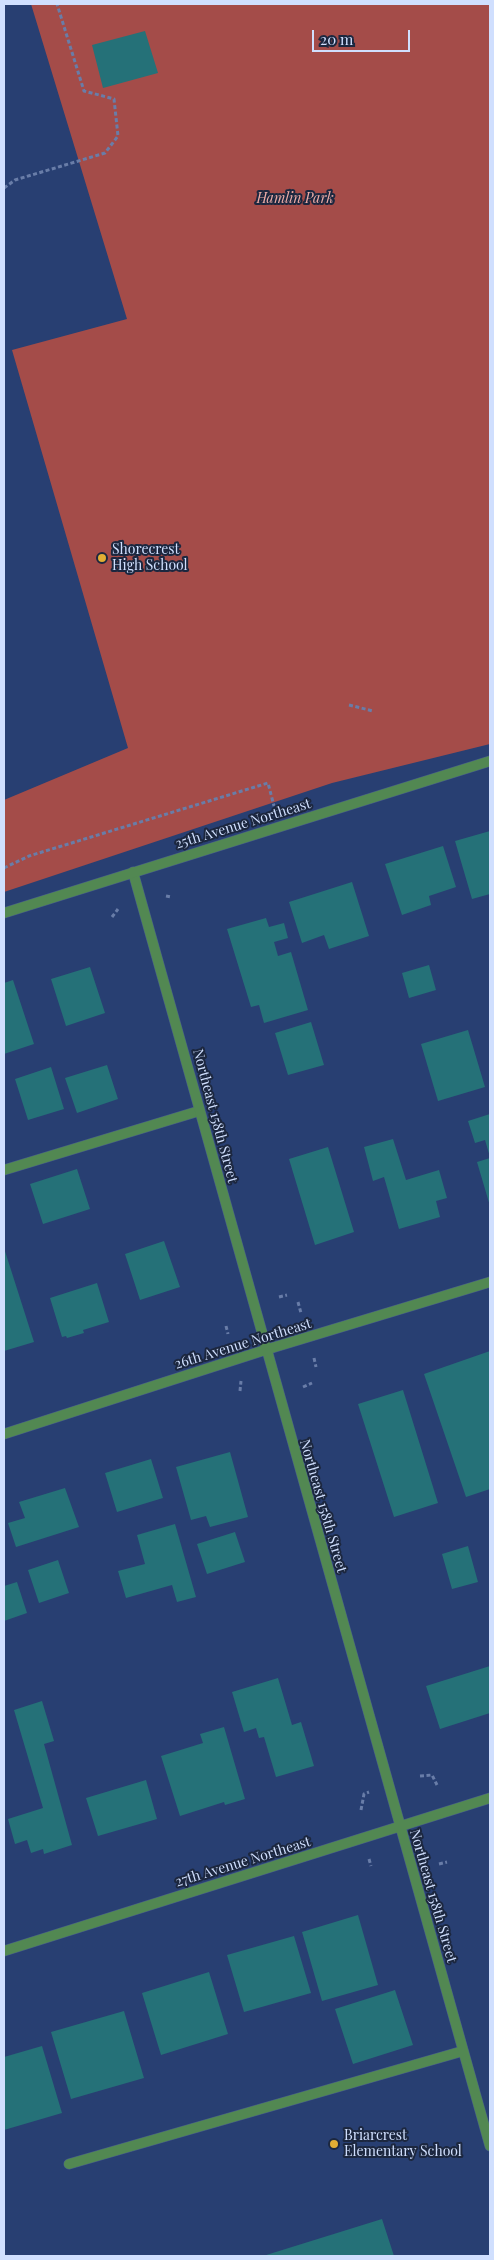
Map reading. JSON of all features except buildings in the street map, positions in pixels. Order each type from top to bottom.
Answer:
[{"type":"street","name":"25th Avenue Northeast","points":[[4,913],[490,761]]},
{"type":"street","name":"Northeast 158th Street","points":[[133,872],[265,1350],[490,2146]]},
{"type":"street","points":[[4,1170],[199,1111]]},
{"type":"street","name":"26th Avenue Northeast","points":[[4,1434],[265,1350],[490,1282]]},
{"type":"street","name":"27th Avenue Northeast","points":[[4,1951],[490,1798]]},
{"type":"street","points":[[69,2164],[463,2051]]},
{"type":"path","points":[[4,188],[15,180],[104,153],[118,136],[114,100],[84,91],[57,4]]},
{"type":"path","points":[[349,706],[373,711]]},
{"type":"path","points":[[4,868],[28,856],[268,783],[280,826]]},
{"type":"path","points":[[166,896],[171,897]]},
{"type":"path","points":[[112,917],[118,910]]},
{"type":"path","points":[[278,1297],[288,1295]]},
{"type":"path","points":[[298,1302],[301,1313]]},
{"type":"path","points":[[226,1326],[228,1334]]},
{"type":"path","points":[[314,1358],[316,1367]]},
{"type":"path","points":[[240,1391],[241,1381]]},
{"type":"path","points":[[303,1387],[312,1384]]},
{"type":"path","points":[[420,1776],[432,1775],[438,1785]]},
{"type":"path","points":[[361,1810],[364,1794],[376,1790]]},
{"type":"path","points":[[439,1864],[447,1862]]},
{"type":"green space","name":"Hamlin Park","points":[[31,4],[490,4],[490,744],[332,783],[4,892],[4,800],[128,748],[12,350],[127,319]]},
{"type":"place","name":"Shorecrest High School","points":[[102,558]]},
{"type":"place","name":"Briarcrest Elementary School","points":[[334,2144]]}]
